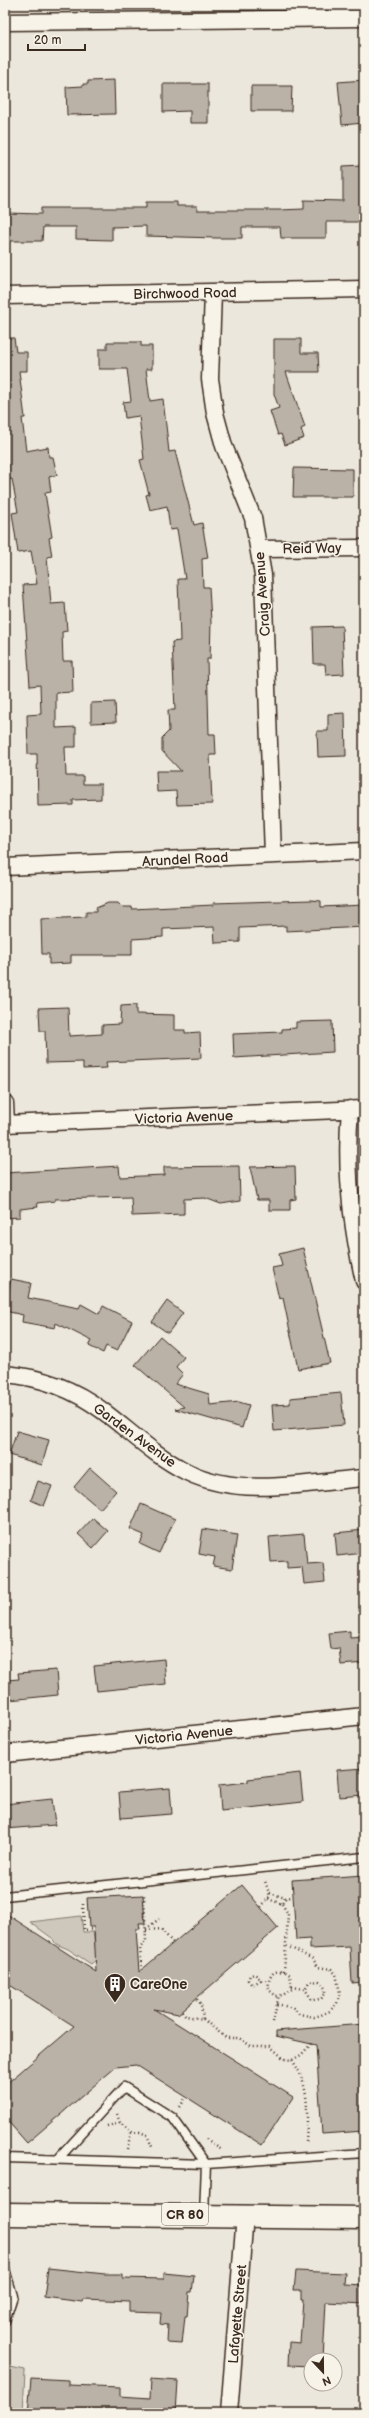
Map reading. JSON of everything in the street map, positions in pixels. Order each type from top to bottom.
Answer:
[{"type":"main road","name":"CR 80","points":[[5,2214],[204,2214],[364,2218]]},
{"type":"street","points":[[5,22],[364,18]]},
{"type":"street","name":"Birchwood Road","points":[[5,296],[364,289]]},
{"type":"street","name":"Craig Avenue","points":[[213,292],[210,379],[215,412],[224,446],[253,518],[264,575],[273,855]]},
{"type":"street","name":"Reid Way","points":[[259,549],[364,548]]},
{"type":"street","name":"Arundel Road","points":[[5,867],[364,850]]},
{"type":"street","points":[[5,1103],[6,1124]]},
{"type":"street","points":[[357,1109],[348,1176],[353,1228],[364,1281]]},
{"type":"street","name":"Victoria Avenue","points":[[6,1124],[357,1109]]},
{"type":"street","name":"Garden Avenue","points":[[5,1374],[22,1376],[53,1384],[79,1395],[102,1410],[161,1458],[188,1472],[217,1482],[247,1486],[269,1486],[364,1478]]},
{"type":"street","name":"Victoria Avenue","points":[[5,1754],[364,1716]]},
{"type":"street","name":"Lafayette Street","points":[[229,2413],[245,2216]]},
{"type":"lane","points":[[5,1896],[364,1857]]},
{"type":"lane","points":[[58,2159],[124,2087],[173,2118],[206,2164],[204,2214]]},
{"type":"lane","points":[[5,2158],[206,2164],[364,2153]]},
{"type":"lane","points":[[5,2269],[13,2296],[5,2321]]},
{"type":"path","points":[[261,1907],[268,1899],[269,1892],[265,1881]]},
{"type":"path","points":[[269,1892],[285,1898],[293,1897]]},
{"type":"path","points":[[142,1970],[140,1948],[146,1941],[144,1893]]},
{"type":"path","points":[[282,1904],[285,1898]]},
{"type":"path","points":[[268,1899],[282,1904],[288,1914],[287,1946],[284,1971]]},
{"type":"path","points":[[83,1904],[84,1930],[94,1929]]},
{"type":"path","points":[[146,1930],[159,1919]]},
{"type":"path","points":[[146,1930],[161,1928],[173,1943]]},
{"type":"path","points":[[276,2004],[294,2008],[298,2014],[314,2017],[330,2011],[337,2003],[340,1993],[336,1974],[331,1969],[318,1967],[313,1959],[287,1946]]},
{"type":"path","points":[[284,1971],[290,1975],[292,1989],[283,1995],[276,1996],[269,1990],[268,1982],[274,1972],[284,1971]]},
{"type":"path","points":[[261,1980],[252,1985],[248,1980],[250,1975],[255,1974],[261,1980],[268,1982]]},
{"type":"path","points":[[292,1986],[305,1989],[312,2000],[321,1999],[326,1994],[325,1988],[319,1981],[309,1982],[305,1989]]},
{"type":"path","points":[[273,2022],[279,1995]]},
{"type":"path","points":[[196,1998],[201,2004],[203,2020]]},
{"type":"path","points":[[182,2011],[186,2016],[203,2020],[226,2038],[239,2038],[251,2046],[270,2046],[284,2059],[292,2060],[301,2055],[313,2042]]},
{"type":"path","points":[[292,2060],[304,2082],[307,2099],[306,2150]]},
{"type":"path","points":[[177,2113],[186,2097]]},
{"type":"path","points":[[116,2108],[120,2123],[132,2133],[147,2135],[151,2140],[153,2152]]},
{"type":"path","points":[[101,2123],[111,2126],[120,2123]]},
{"type":"path","points":[[127,2152],[127,2142],[132,2133]]},
{"type":"path","points":[[202,2136],[226,2150]]},
{"type":"shaded area","points":[[81,1916],[83,1932],[93,1932],[97,1959],[91,1964],[68,1949],[56,1944],[52,1938],[30,1922]]},
{"type":"shaded area","points":[[5,2366],[25,2370],[23,2413],[5,2413]]},
{"type":"building","points":[[114,80],[115,114],[67,115],[66,87],[83,86],[83,84],[88,84],[88,81]]},
{"type":"building","points":[[364,80],[364,123],[342,125],[338,82]]},
{"type":"building","points":[[163,84],[208,84],[208,123],[190,123],[190,111],[163,112]]},
{"type":"building","points":[[251,86],[292,86],[291,111],[251,111]]},
{"type":"building","points":[[362,165],[364,222],[326,222],[326,238],[281,238],[280,227],[242,227],[242,238],[146,236],[146,226],[112,227],[112,240],[76,239],[76,227],[43,227],[42,241],[6,241],[7,213],[41,214],[41,208],[146,208],[146,202],[177,202],[177,206],[197,206],[197,210],[280,210],[304,209],[304,200],[343,201],[343,166]]},
{"type":"building","points":[[5,338],[14,338],[16,352],[27,352],[27,371],[19,371],[25,418],[22,418],[26,451],[48,447],[49,457],[53,457],[57,475],[49,477],[51,492],[45,493],[52,537],[49,538],[52,556],[47,557],[51,604],[65,603],[67,631],[62,632],[63,661],[72,661],[73,692],[56,693],[56,728],[76,727],[76,747],[65,747],[66,776],[83,776],[83,784],[101,784],[101,799],[73,800],[73,805],[38,806],[37,754],[28,754],[27,715],[41,714],[40,685],[30,686],[23,585],[37,584],[31,551],[18,553],[12,513],[18,512],[12,479],[5,480]]},
{"type":"building","points":[[274,339],[301,339],[301,353],[318,353],[319,372],[286,372],[305,427],[301,429],[304,438],[285,445],[281,434],[278,435],[270,411],[279,408],[274,394]]},
{"type":"building","points":[[107,342],[141,342],[141,346],[152,346],[152,369],[146,369],[150,401],[163,399],[169,452],[175,451],[194,525],[202,523],[208,558],[202,559],[203,587],[209,587],[211,622],[210,659],[207,659],[209,734],[215,734],[216,755],[210,755],[212,804],[177,805],[176,791],[157,792],[156,771],[181,771],[162,751],[162,738],[169,731],[168,710],[175,710],[172,642],[180,641],[178,579],[185,579],[177,529],[170,530],[167,506],[150,510],[146,495],[149,494],[140,460],[144,459],[139,416],[125,418],[123,402],[131,401],[127,369],[99,369],[99,349],[107,349]]},
{"type":"building","points":[[294,468],[353,469],[353,497],[293,497]]},
{"type":"building","points":[[342,626],[344,674],[326,675],[325,664],[314,664],[313,627]]},
{"type":"building","points":[[115,702],[116,722],[91,723],[91,703]]},
{"type":"building","points":[[345,713],[346,756],[318,757],[317,731],[328,731],[328,714]]},
{"type":"building","points":[[321,901],[321,907],[364,905],[364,927],[286,931],[286,926],[240,928],[240,942],[215,943],[214,927],[163,929],[163,937],[132,939],[132,955],[71,955],[71,963],[49,964],[49,954],[42,954],[41,919],[86,917],[86,912],[96,912],[96,908],[108,903],[118,903],[122,907],[132,907],[132,909],[214,905],[213,903]]},
{"type":"building","points":[[136,1005],[136,1014],[174,1015],[174,1030],[185,1030],[185,1033],[200,1032],[201,1058],[106,1062],[107,1068],[83,1069],[83,1062],[46,1063],[45,1031],[40,1031],[39,1008],[68,1007],[69,1036],[102,1034],[102,1025],[120,1024],[121,1006]]},
{"type":"building","points":[[332,1021],[333,1052],[234,1058],[233,1034],[282,1032],[282,1029],[296,1028],[296,1022]]},
{"type":"building","points":[[119,1166],[120,1177],[164,1175],[164,1167],[239,1166],[240,1201],[221,1204],[205,1198],[184,1199],[184,1214],[132,1216],[131,1197],[55,1199],[55,1201],[37,1203],[38,1207],[20,1209],[20,1217],[5,1218],[5,1173]]},
{"type":"building","points":[[295,1166],[296,1199],[290,1200],[290,1210],[269,1210],[269,1200],[257,1200],[250,1167]]},
{"type":"building","points":[[303,1248],[330,1363],[298,1369],[283,1298],[279,1299],[272,1268],[282,1266],[279,1254]]},
{"type":"building","points":[[11,1279],[31,1283],[28,1298],[79,1308],[81,1304],[99,1314],[103,1306],[132,1321],[117,1351],[106,1346],[103,1353],[89,1346],[92,1341],[56,1323],[55,1328],[22,1322],[23,1315],[5,1311]]},
{"type":"building","points":[[167,1301],[183,1313],[168,1333],[152,1322]]},
{"type":"building","points":[[160,1336],[184,1357],[176,1367],[183,1374],[175,1384],[209,1394],[210,1405],[239,1402],[249,1405],[242,1428],[175,1409],[184,1407],[135,1365]]},
{"type":"building","points":[[341,1393],[344,1425],[274,1431],[272,1405],[290,1404],[290,1398]]},
{"type":"building","points":[[17,1431],[49,1440],[42,1465],[9,1455]]},
{"type":"building","points":[[90,1468],[116,1491],[100,1509],[74,1487]]},
{"type":"building","points":[[38,1481],[52,1486],[44,1506],[31,1500]]},
{"type":"building","points":[[141,1504],[175,1519],[159,1553],[140,1544],[144,1535],[130,1529]]},
{"type":"building","points":[[93,1518],[108,1531],[93,1548],[78,1534]]},
{"type":"building","points":[[203,1529],[237,1535],[232,1569],[213,1566],[215,1557],[199,1554]]},
{"type":"building","points":[[364,1530],[364,1553],[337,1556],[335,1533]]},
{"type":"building","points":[[304,1534],[307,1564],[323,1563],[325,1582],[304,1584],[302,1567],[287,1568],[287,1561],[271,1562],[269,1537]]},
{"type":"building","points":[[350,1631],[350,1638],[364,1637],[364,1663],[341,1665],[339,1648],[331,1649],[329,1633]]},
{"type":"building","points":[[164,1659],[166,1684],[97,1691],[94,1666]]},
{"type":"building","points":[[56,1670],[58,1695],[9,1700],[7,1680],[19,1679],[18,1673]]},
{"type":"building","points":[[364,1768],[364,1795],[339,1797],[337,1770]]},
{"type":"building","points":[[300,1773],[303,1802],[221,1811],[219,1785],[248,1782],[248,1779]]},
{"type":"building","points":[[170,1788],[172,1814],[121,1818],[119,1792]]},
{"type":"building","points":[[52,1799],[55,1825],[5,1829],[5,1804]]},
{"type":"building","points":[[364,1875],[364,1982],[352,1983],[350,1947],[310,1949],[310,1939],[296,1940],[292,1880]]},
{"type":"building","name":"CareOne","points":[[242,1885],[278,1928],[178,2014],[154,2009],[293,2097],[262,2145],[136,2065],[116,2067],[27,2143],[5,2118],[5,2085],[74,2026],[5,1982],[5,1913],[96,1972],[94,1927],[89,1927],[87,1898],[143,1895],[145,1923],[139,1923],[140,1929],[136,1929],[139,1972]]},
{"type":"building","points":[[364,2024],[364,2131],[322,2134],[316,2045],[276,2036],[276,2031]]},
{"type":"building","points":[[48,2268],[105,2274],[123,2274],[123,2278],[164,2279],[164,2273],[194,2276],[192,2292],[189,2292],[187,2316],[185,2316],[182,2344],[167,2343],[168,2325],[160,2324],[161,2313],[129,2312],[129,2301],[84,2299],[83,2302],[44,2297]]},
{"type":"building","points":[[296,2271],[345,2273],[344,2284],[364,2285],[364,2304],[326,2302],[323,2352],[303,2352],[303,2366],[288,2365],[289,2342],[300,2343],[303,2300],[301,2300],[301,2290],[294,2290]]},
{"type":"building","points":[[31,2378],[68,2380],[68,2385],[120,2387],[120,2396],[150,2398],[151,2379],[178,2381],[176,2413],[51,2411],[51,2413],[28,2413]]},
{"type":"place","name":"CareOne","points":[[115,2004]]}]
